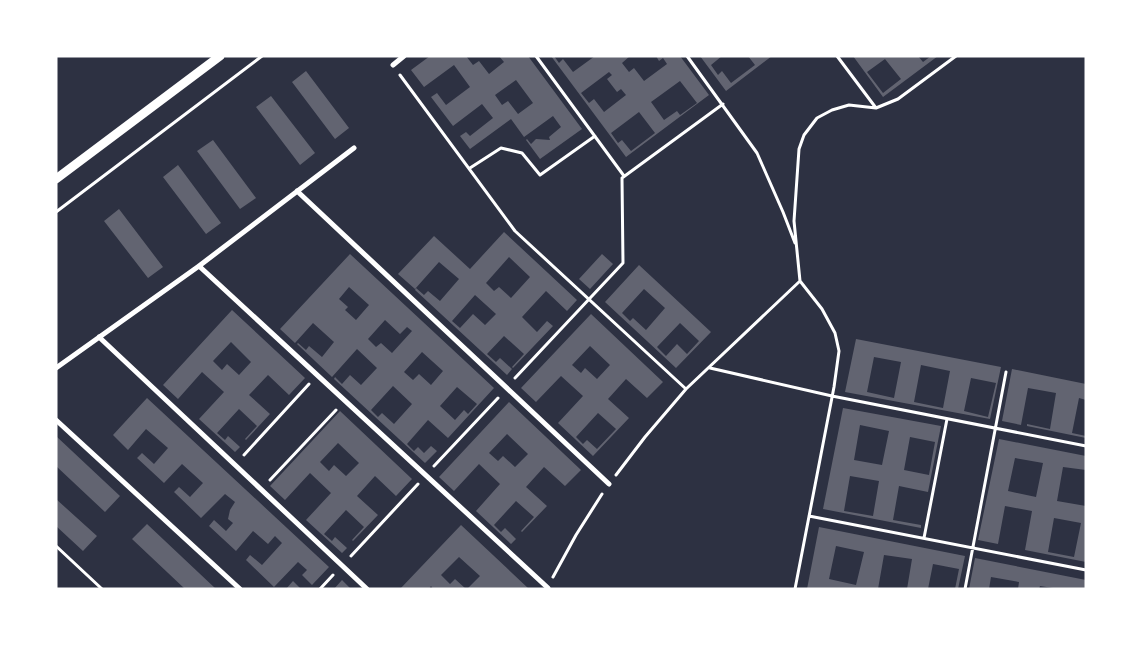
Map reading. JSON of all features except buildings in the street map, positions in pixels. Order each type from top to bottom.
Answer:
[{"type":"street","points":[[56,179],[220,56]]},
{"type":"street","points":[[393,65],[404,56]]},
{"type":"street","points":[[56,368],[199,266],[354,148]]},
{"type":"street","points":[[297,191],[609,484]]},
{"type":"street","points":[[199,266],[548,588]]},
{"type":"street","points":[[99,337],[367,589]]},
{"type":"street","points":[[56,420],[240,589]]},
{"type":"path","points":[[56,212],[262,56]]},
{"type":"path","points":[[536,56],[624,176]]},
{"type":"path","points":[[687,56],[756,152],[783,212],[797,249]]},
{"type":"path","points":[[837,56],[876,108]]},
{"type":"path","points":[[795,589],[839,351],[835,333],[822,309],[800,281],[794,220],[799,149],[804,135],[817,118],[832,110],[849,105],[876,108],[898,99],[956,56]]},
{"type":"path","points":[[393,65],[515,231],[686,389]]},
{"type":"path","points":[[320,589],[623,264],[622,178],[723,104]]},
{"type":"path","points":[[470,168],[501,148],[522,153],[540,175],[596,136]]},
{"type":"path","points":[[548,588],[576,535],[609,484],[645,437],[686,389],[800,281]]},
{"type":"path","points":[[709,368],[832,396],[1086,446]]},
{"type":"path","points":[[965,589],[1006,372]]},
{"type":"path","points":[[235,465],[318,375]]},
{"type":"path","points":[[261,489],[345,400]]},
{"type":"path","points":[[924,538],[947,419]]},
{"type":"path","points":[[809,516],[1086,570]]},
{"type":"path","points":[[56,546],[102,589]]}]
